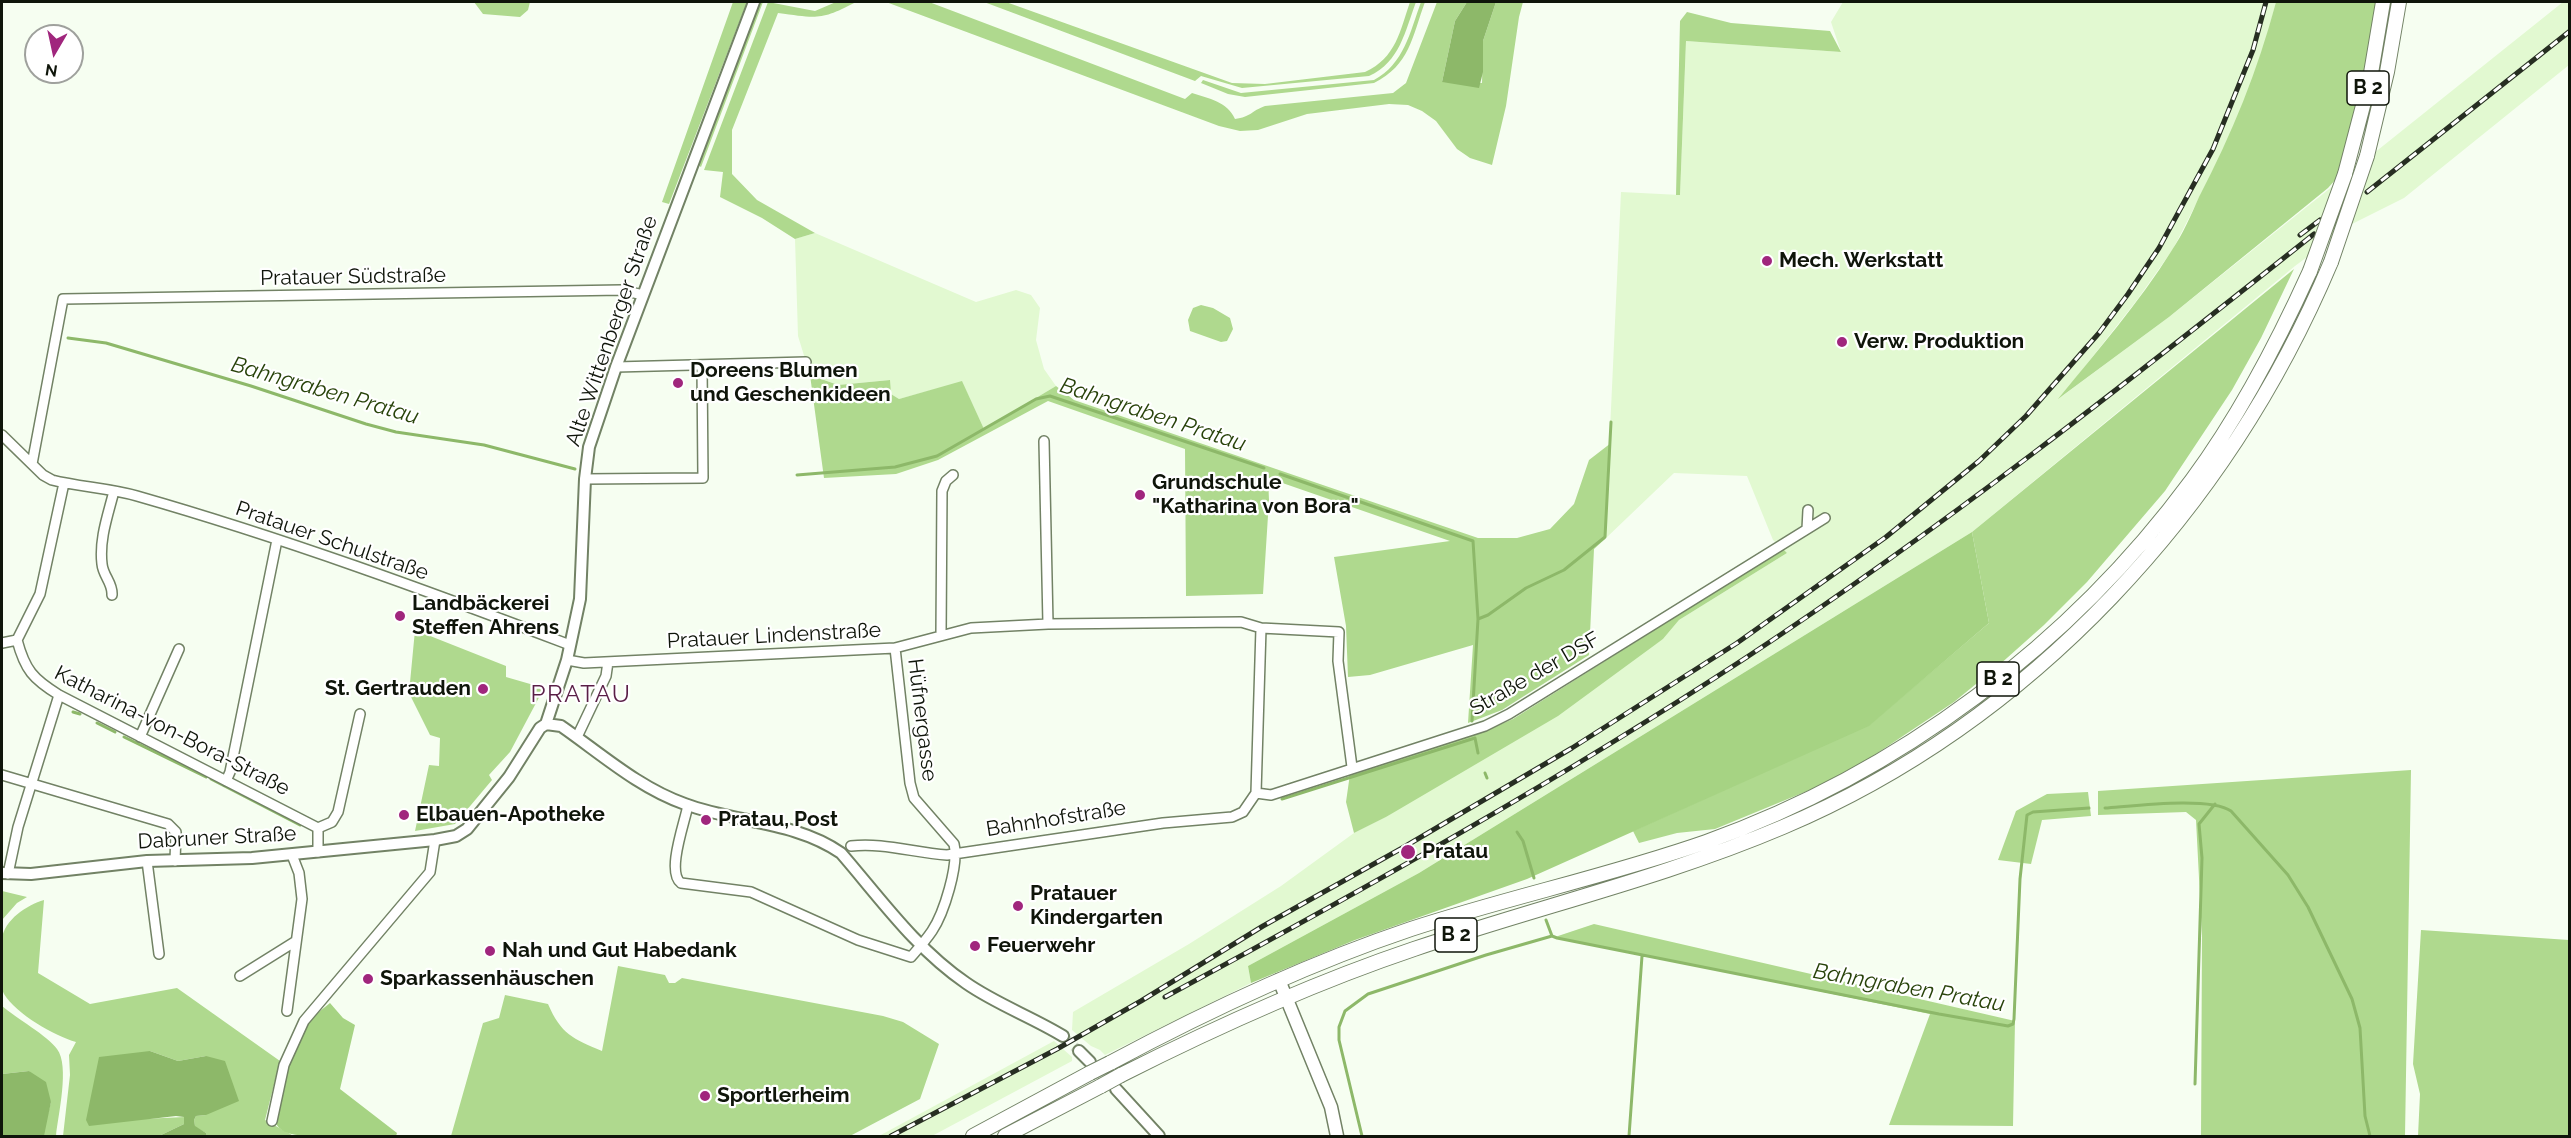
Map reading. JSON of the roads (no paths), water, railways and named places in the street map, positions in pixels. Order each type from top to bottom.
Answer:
[{"type":"main road","name":"B 2","points":[[973,1137],[1090,1068],[1110,1063],[1279,980],[1421,926],[1649,861],[1728,833],[1786,809],[1893,753],[1952,714],[2005,674],[2072,616],[2110,578],[2156,525],[2192,479],[2258,377],[2310,271],[2345,174],[2370,79],[2383,2]]},
{"type":"main road","name":"B 2","points":[[1005,1137],[1121,1075],[1287,997],[1413,949],[1673,868],[1786,825],[1852,792],[1926,750],[2022,680],[2119,590],[2170,532],[2206,486],[2249,423],[2290,350],[2331,262],[2367,156],[2387,72],[2399,2]]},
{"type":"main road","points":[[1279,980],[1331,1107],[1337,1137]]},
{"type":"street","name":"Alte Wittenberger Straße","points":[[435,840],[456,836],[467,829],[509,777],[540,728],[546,723],[567,660],[580,599],[585,479],[589,447],[616,367],[754,2]]},
{"type":"street","name":"Pratauer Südstraße","points":[[32,464],[63,299],[622,290],[643,296]]},
{"type":"street","points":[[616,367],[806,362]]},
{"type":"street","points":[[585,479],[703,478],[702,366]]},
{"type":"street","name":"Pratauer Schulstraße","points":[[2,435],[43,475],[64,483],[114,491],[277,540],[451,600],[570,645]]},
{"type":"street","points":[[1044,441],[1048,624]]},
{"type":"street","points":[[941,636],[942,491],[946,481],[953,475]]},
{"type":"street","points":[[2,643],[17,640],[40,594],[64,483]]},
{"type":"street","points":[[112,595],[113,588],[102,567],[104,529],[114,491]]},
{"type":"street","points":[[1807,529],[1808,510]]},
{"type":"street","name":"Straße der DSF","points":[[1256,793],[1271,795],[1352,767],[1461,735],[1509,714],[1825,518]]},
{"type":"street","points":[[226,781],[230,772],[277,540]]},
{"type":"street","name":"Pratauer Lindenstraße","points":[[567,660],[576,663],[608,662],[895,648],[970,628],[1048,624],[1242,622],[1261,628],[1339,632],[1338,662],[1352,767]]},
{"type":"street","points":[[1256,793],[1261,628]]},
{"type":"street","name":"Katharina-von-Bora-Straße","points":[[17,640],[23,662],[38,682],[318,828]]},
{"type":"street","name":"Hüfnergasse","points":[[895,648],[910,783],[915,798],[954,844],[956,854]]},
{"type":"street","points":[[140,737],[179,649]]},
{"type":"street","points":[[577,737],[584,729],[606,676],[608,662]]},
{"type":"street","points":[[5,873],[59,694]]},
{"type":"street","points":[[318,852],[318,828],[332,822],[338,812],[360,714]]},
{"type":"street","points":[[546,723],[561,726],[657,792],[688,805],[818,839],[841,853],[922,945],[966,983],[1063,1036]]},
{"type":"street","points":[[2,775],[168,824],[176,832],[175,861]]},
{"type":"street","name":"Bahnhofstraße","points":[[851,846],[863,844],[923,854],[956,854],[1163,823],[1232,817],[1243,812],[1256,793]]},
{"type":"street","points":[[688,805],[674,864],[675,876],[681,883],[750,892],[858,940],[902,956],[911,957],[922,945],[937,921],[955,870],[956,854]]},
{"type":"street","points":[[272,1121],[284,1065],[304,1021],[430,873],[435,840]]},
{"type":"street","name":"Dabruner Straße","points":[[5,873],[52,872],[147,861],[292,855],[435,840]]},
{"type":"street","points":[[287,1011],[302,889],[292,855]]},
{"type":"street","points":[[147,861],[159,954]]},
{"type":"street","points":[[240,976],[296,941]]},
{"type":"street","points":[[1079,1051],[1090,1068]]},
{"type":"street","points":[[1116,1089],[1159,1137]]},
{"type":"waterway","name":"Bahngraben Pratau","points":[[68,338],[106,343],[396,432],[484,445],[575,469]]},
{"type":"waterway","name":"Bahngraben Pratau","points":[[797,475],[895,467],[937,456],[1036,399],[1050,396],[1264,468]]},
{"type":"waterway","points":[[1478,619],[1488,615],[1526,588],[1564,570],[1605,537],[1611,422]]},
{"type":"waterway","name":"Bahngraben Pratau","points":[[1280,474],[1473,541],[1478,619],[1472,721]]},
{"type":"waterway","points":[[73,712],[80,714]]},
{"type":"waterway","points":[[97,723],[115,732]]},
{"type":"waterway","points":[[124,737],[206,777]]},
{"type":"waterway","points":[[1282,799],[1475,738],[1478,753]]},
{"type":"waterway","name":"Bahngraben Pratau","points":[[1485,773],[1487,778]]},
{"type":"waterway","points":[[211,779],[300,825]]},
{"type":"waterway","name":"Bahngraben Pratau","points":[[2105,808],[2171,803],[2221,806],[2231,811],[2288,875],[2308,907],[2352,999],[2360,1028],[2365,1116],[2370,1136]]},
{"type":"waterway","points":[[2195,1084],[2202,858],[2199,824],[2215,804]]},
{"type":"waterway","name":"Bahngraben Pratau","points":[[1546,920],[1552,936],[1557,938],[2008,1026],[2013,1024],[2014,1019],[2020,879],[2027,815],[2033,812],[2089,808]]},
{"type":"waterway","name":"Bahngraben Pratau","points":[[1517,832],[1523,841],[1534,878]]},
{"type":"waterway","points":[[1362,1136],[1339,1040],[1339,1027],[1345,1011],[1368,994],[1552,936]]},
{"type":"waterway","points":[[1629,1136],[1642,956]]},
{"type":"tunnel","points":[[1063,1036],[1079,1051]]},
{"type":"railway","points":[[891,1136],[1057,1049],[1141,1001],[1263,926],[1404,847],[1572,748],[1737,643],[1886,537],[1979,461],[2026,416],[2099,333],[2159,248],[2213,149],[2253,50],[2266,2]]},
{"type":"railway","points":[[2367,192],[2570,31]]},
{"type":"railway","points":[[2300,235],[2320,220]]},
{"type":"railway","points":[[1165,997],[1313,916],[1532,791],[1747,657],[1893,557],[1964,505],[2314,234]]},
{"type":"place","name":"Mech. Werkstatt","points":[[1767,261]]},
{"type":"place","name":"Verw. Produktion","points":[[1842,342]]},
{"type":"place","name":"Doreens Blumen und Geschenkideen","points":[[678,383]]},
{"type":"place","name":"Grundschule \"Katharina von Bora\"","points":[[1140,495]]},
{"type":"place","name":"Landbäckerei Steffen Ahrens","points":[[400,616]]},
{"type":"place","name":"St. Gertrauden","points":[[483,689]]},
{"type":"place","name":"Elbauen-Apotheke","points":[[404,815]]},
{"type":"place","name":"Pratau, Post","points":[[706,820]]},
{"type":"place","name":"Pratau","points":[[1408,852]]},
{"type":"place","name":"Pratauer Kindergarten","points":[[1018,906]]},
{"type":"place","name":"Feuerwehr","points":[[975,946]]},
{"type":"place","name":"Nah und Gut Habedank","points":[[490,951]]},
{"type":"place","name":"Sparkassenhäuschen","points":[[368,979]]},
{"type":"place","name":"Sportlerheim","points":[[705,1096]]},
{"type":"district","name":"PRATAU","points":[[581,695]]}]
